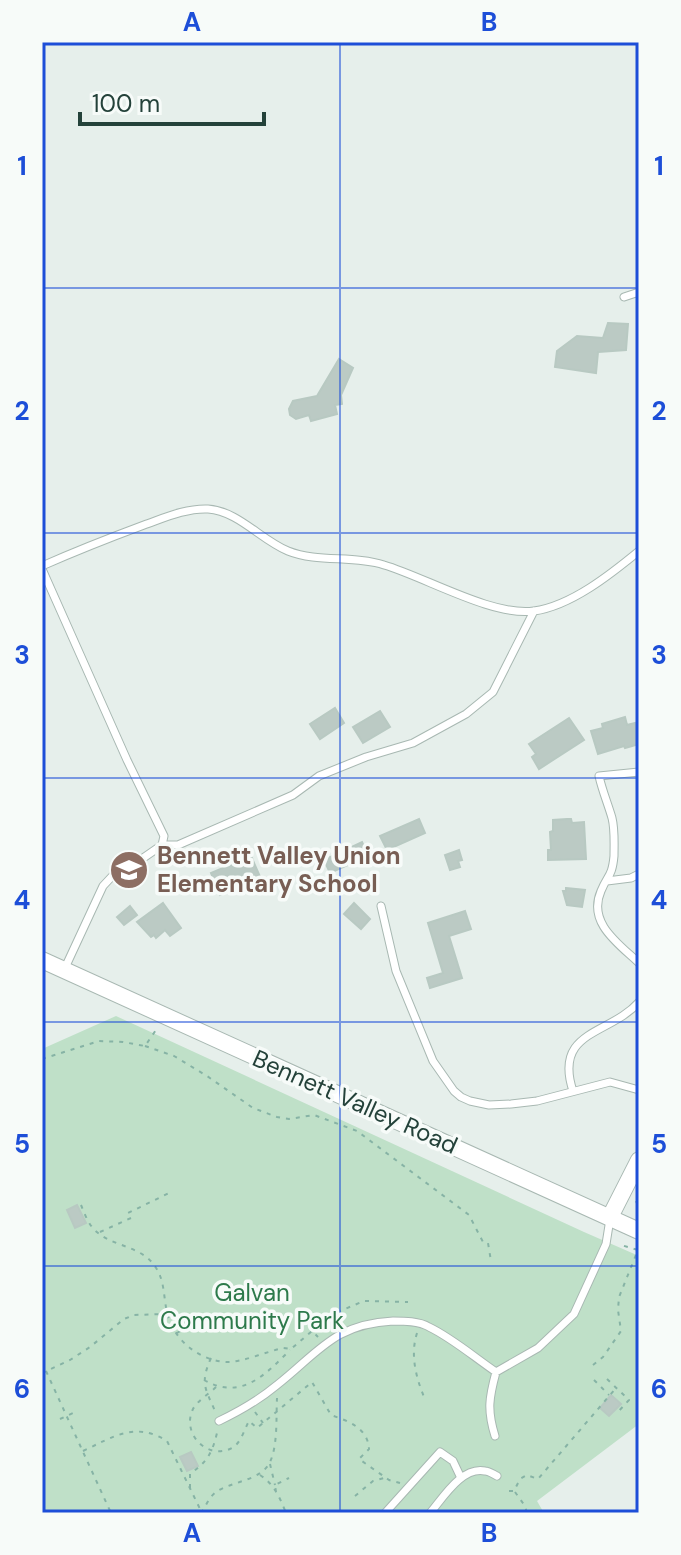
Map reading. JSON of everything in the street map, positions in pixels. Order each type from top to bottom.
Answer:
[{"type":"street","name":"Bennett Valley Road","points":[[42,960],[639,1231]]},
{"type":"street","points":[[610,1217],[639,1160]]},
{"type":"lane","points":[[624,297],[639,292]]},
{"type":"lane","points":[[162,845],[164,836],[42,568],[162,518],[193,509],[212,509],[232,516],[270,542],[292,552],[320,557],[357,558],[383,564],[470,599],[510,610],[534,611],[564,602],[607,576],[639,551]]},
{"type":"lane","points":[[64,970],[103,886],[117,871],[136,863],[162,845],[178,845],[293,795],[319,776],[413,743],[466,714],[493,692],[534,611]]},
{"type":"lane","points":[[639,772],[599,776],[613,821],[614,851],[612,873],[601,890],[597,904],[605,931],[639,963]]},
{"type":"lane","points":[[607,881],[639,874]]},
{"type":"lane","points":[[381,906],[396,971],[433,1061],[454,1091],[470,1101],[489,1105],[537,1101],[610,1082],[639,1090]]},
{"type":"lane","points":[[573,1091],[569,1079],[569,1060],[577,1043],[591,1032],[630,1013],[639,1002]]},
{"type":"lane","points":[[495,1436],[488,1401],[496,1372],[538,1348],[574,1314],[606,1244],[610,1217]]},
{"type":"lane","points":[[219,1421],[250,1405],[347,1329],[373,1322],[402,1321],[427,1325],[496,1372]]},
{"type":"lane","points":[[385,1513],[440,1452],[453,1461],[461,1478]]},
{"type":"lane","points":[[430,1513],[467,1473],[484,1470],[497,1476]]},
{"type":"path","points":[[145,1046],[165,1016]]},
{"type":"path","points":[[42,1059],[99,1041],[145,1046],[174,1056],[253,1108],[289,1119],[314,1115],[357,1131],[469,1215],[483,1242],[488,1243],[491,1261]]},
{"type":"path","points":[[99,1233],[131,1218],[128,1213],[169,1193]]},
{"type":"path","points":[[636,1201],[639,1208]]},
{"type":"path","points":[[81,1205],[92,1228],[133,1248],[155,1265],[162,1278],[167,1314],[176,1334],[191,1350],[230,1362],[283,1348],[291,1349]]},
{"type":"path","points":[[593,1365],[603,1357],[621,1331],[619,1297],[637,1260],[638,1250],[621,1245]]},
{"type":"path","points":[[204,1380],[216,1387],[244,1386],[256,1381],[312,1331],[340,1311],[364,1301],[408,1302]]},
{"type":"path","points":[[111,1513],[44,1372],[90,1347],[124,1319],[134,1315],[167,1314]]},
{"type":"path","points":[[176,1334],[182,1330],[178,1325]]},
{"type":"path","points":[[424,1397],[414,1365],[413,1345],[417,1334],[427,1325]]},
{"type":"path","points":[[312,1331],[325,1344]]},
{"type":"path","points":[[190,1489],[190,1474],[203,1465],[213,1450],[219,1421],[203,1376],[211,1358]]},
{"type":"path","points":[[607,1379],[629,1400],[617,1413]]},
{"type":"path","points":[[594,1380],[610,1396]]},
{"type":"path","points":[[312,1382],[331,1415],[346,1420],[363,1432],[369,1449],[359,1459],[387,1479],[373,1481],[355,1496]]},
{"type":"path","points":[[276,1492],[270,1463],[275,1437],[277,1385]]},
{"type":"path","points":[[208,1394],[216,1387]]},
{"type":"path","points":[[514,1491],[520,1479],[527,1475],[538,1479],[616,1388]]},
{"type":"path","points":[[250,1405],[263,1423]]},
{"type":"path","points":[[60,1419],[73,1413]]},
{"type":"path","points":[[83,1451],[124,1432],[158,1435],[167,1441],[202,1513]]},
{"type":"path","points":[[202,1513],[217,1491],[259,1475],[270,1463]]},
{"type":"path","points":[[259,1475],[276,1492],[286,1513]]},
{"type":"path","points":[[275,1485],[289,1478]]},
{"type":"path","points":[[509,1491],[514,1491]]},
{"type":"path","points":[[514,1491],[527,1513]]},
{"type":"path","points":[[99,1506],[106,1502]]},
{"type":"green space","name":"Galvan Community Park","points":[[116,1016],[639,1256],[639,1424],[537,1501],[544,1513],[42,1513],[42,1049]]},
{"type":"building","points":[[608,323],[628,324],[626,350],[598,352],[596,373],[555,367],[557,351],[577,336],[603,338]]},
{"type":"building","points":[[339,359],[353,368],[341,395],[342,404],[335,405],[337,414],[311,421],[309,415],[296,419],[290,415],[293,401],[317,396]]},
{"type":"building","points":[[335,708],[344,723],[320,739],[310,724]]},
{"type":"building","points":[[380,711],[390,727],[363,743],[353,727]]},
{"type":"building","points":[[625,717],[627,725],[635,723],[639,744],[598,754],[591,731]]},
{"type":"building","points":[[569,718],[584,740],[539,769],[532,757],[536,754],[529,744]]},
{"type":"building","points":[[419,819],[425,833],[387,850],[380,836]]},
{"type":"building","points":[[571,819],[572,823],[584,822],[586,859],[548,860],[553,820]]},
{"type":"building","points":[[362,842],[368,856],[330,873],[324,860]]},
{"type":"building","points":[[459,850],[462,860],[458,861],[460,867],[450,870],[445,855]]},
{"type":"building","points":[[251,856],[261,879],[220,895],[211,873]]},
{"type":"building","points":[[566,888],[585,890],[582,907],[567,905],[563,891]]},
{"type":"building","points":[[163,903],[181,928],[170,936],[165,930],[156,938],[154,935],[151,937],[137,922]]},
{"type":"building","points":[[354,903],[370,919],[361,929],[344,914]]},
{"type":"building","points":[[130,906],[137,915],[124,925],[117,917]]},
{"type":"building","points":[[465,911],[471,929],[449,936],[462,978],[430,988],[427,978],[443,973],[428,923]]},
{"type":"building","points":[[77,1205],[86,1223],[75,1228],[67,1210]]},
{"type":"building","points":[[611,1395],[621,1404],[609,1416],[600,1408]]},
{"type":"building","points":[[191,1452],[198,1466],[187,1471],[180,1457]]},
{"type":"place","name":"Bennett Valley Union Elementary School","points":[[129,870]]}]
